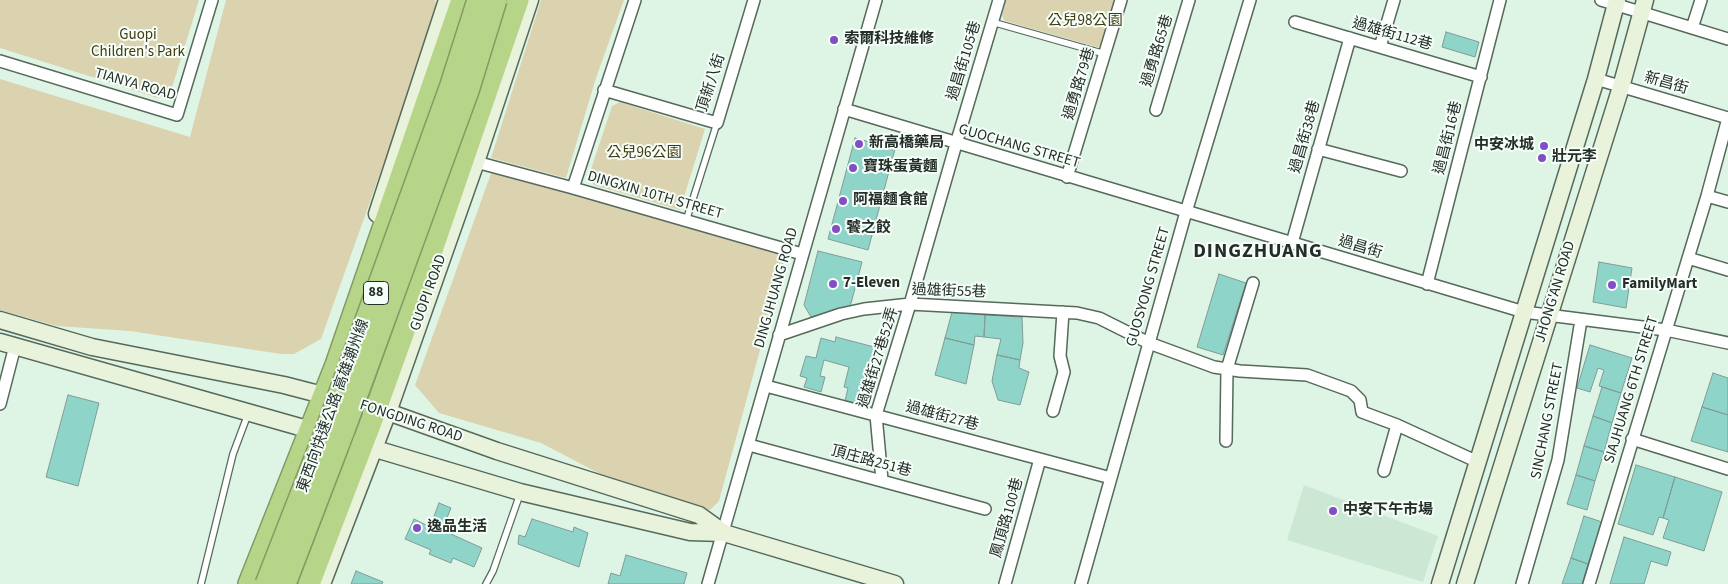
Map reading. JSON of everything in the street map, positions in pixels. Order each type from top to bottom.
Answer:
[{"type":"highway","points":[[249,584],[320,395],[361,297],[462,0]]},
{"type":"highway","name":"東西向快速公路 高雄潮州線","points":[[266,584],[328,425],[448,95],[478,0]]},
{"type":"highway","name":"東西向快速公路 高雄潮州線","points":[[285,584],[344,430],[464,100],[496,0]]},
{"type":"highway","points":[[309,584],[382,411],[408,320],[518,0]]},
{"type":"main road","points":[[320,395],[447,0]]},
{"type":"main road","name":"GUOPI ROAD","points":[[382,411],[476,162],[530,0]]},
{"type":"main road","name":"JHONG'AN ROAD","points":[[1440,584],[1596,80],[1611,2]]},
{"type":"main road","name":"JHONG'AN ROAD","points":[[1465,584],[1621,87],[1643,6]]},
{"type":"main road","name":"FONGDING ROAD","points":[[0,320],[92,347],[284,385],[382,411],[497,451],[699,515],[724,532]]},
{"type":"main road","name":"FONGDING ROAD","points":[[7,344],[249,412],[520,492],[690,532],[724,532],[895,584]]},
{"type":"main road","points":[[240,584],[307,429]]},
{"type":"main road","points":[[322,584],[368,447]]},
{"type":"street","name":"TIANYA ROAD","points":[[0,61],[177,114],[212,0]]},
{"type":"street","name":"DINGXIN 10TH STREET","points":[[635,0],[573,188],[802,254]]},
{"type":"street","name":"頂新八街","points":[[604,90],[717,124],[754,0]]},
{"type":"street","name":"DINGJHUANG ROAD","points":[[708,584],[876,0]]},
{"type":"street","name":"過昌街105巷","points":[[910,304],[999,0]]},
{"type":"street","name":"過勇路79巷","points":[[1067,177],[1122,0]]},
{"type":"street","name":"過勇路65巷","points":[[1156,110],[1189,0]]},
{"type":"street","points":[[1380,47],[1394,0]]},
{"type":"street","name":"過昌街16巷","points":[[1427,284],[1500,0]]},
{"type":"street","points":[[1692,28],[1701,0]]},
{"type":"street","name":"GUOSYONG STREET","points":[[1081,584],[1246,1]]},
{"type":"street","points":[[1611,2],[1643,6],[1692,28],[1728,39]]},
{"type":"street","name":"過雄街112巷","points":[[1294,22],[1481,77]]},
{"type":"street","name":"過昌街38巷","points":[[1292,243],[1350,38]]},
{"type":"street","name":"新昌街","points":[[1596,80],[1728,118]]},
{"type":"street","name":"GUOCHANG STREET","points":[[844,109],[1186,212]]},
{"type":"street","name":"SIAJHUANG 6TH STREET","points":[[1589,584],[1688,258],[1728,118]]},
{"type":"street","points":[[1318,149],[1401,171]]},
{"type":"street","points":[[476,162],[573,188]]},
{"type":"street","points":[[1706,196],[1728,202]]},
{"type":"street","name":"過昌街","points":[[1186,212],[1524,312],[1666,330],[1728,343]]},
{"type":"street","points":[[1688,258],[1728,270]]},
{"type":"street","points":[[1226,441],[1227,369],[1253,283]]},
{"type":"street","name":"過雄街55巷","points":[[779,335],[841,314],[864,309],[910,304],[1083,313],[1099,318],[1149,343],[1214,368],[1307,375],[1351,391],[1360,400],[1362,412],[1397,425]]},
{"type":"street","name":"過雄街27巷52弄","points":[[882,480],[876,415],[910,304]]},
{"type":"street","points":[[1053,411],[1064,372],[1060,356],[1063,312]]},
{"type":"street","name":"SINCHANG STREET","points":[[1522,584],[1558,460],[1581,320]]},
{"type":"street","points":[[0,404],[7,344]]},
{"type":"street","name":"過雄街27巷","points":[[766,386],[1111,478]]},
{"type":"street","points":[[1384,471],[1397,425],[1478,462]]},
{"type":"street","points":[[1632,439],[1728,469]]},
{"type":"street","name":"頂庄路251巷","points":[[749,444],[985,509]]},
{"type":"street","name":"鳳頂路100巷","points":[[1005,584],[1040,459]]},
{"type":"lane","points":[[992,22],[1104,54]]},
{"type":"lane","points":[[686,221],[717,124]]},
{"type":"lane","points":[[201,584],[233,454],[249,412]]},
{"type":"lane","points":[[486,584],[493,571],[520,492]]},
{"type":"shaded area","name":"中安下午市場","points":[[1304,485],[1438,536],[1423,582],[1287,540]]},
{"type":"green space","name":"Guopi Children's Park","points":[[0,0],[199,0],[171,91],[158,98],[0,48]]},
{"type":"green space","points":[[226,0],[435,0],[438,11],[321,339],[294,354],[281,354],[130,331],[57,326],[0,310],[0,79],[190,137]]},
{"type":"green space","points":[[541,0],[624,0],[596,78],[566,178],[491,158]]},
{"type":"green space","name":"公兒98公園","points":[[1006,0],[1116,0],[1103,46],[1097,47],[1005,21],[1002,16]]},
{"type":"green space","name":"公兒96公園","points":[[620,102],[705,129],[680,210],[594,185],[588,178],[612,106]]},
{"type":"green space","points":[[493,168],[779,249],[785,258],[719,501],[710,510],[610,479],[541,443],[439,413],[415,385]]},
{"type":"building","points":[[1446,32],[1479,42],[1475,57],[1442,47]]},
{"type":"building","points":[[855,138],[895,149],[868,250],[828,239]]},
{"type":"building","name":"7-Eleven","points":[[818,251],[862,262],[850,307],[811,317],[804,305]]},
{"type":"building","name":"FamilyMart","points":[[1599,262],[1632,268],[1626,308],[1593,302]]},
{"type":"building","points":[[1219,274],[1246,283],[1223,355],[1197,347]]},
{"type":"building","points":[[952,312],[985,315],[984,337],[975,336],[974,345],[945,338]]},
{"type":"building","points":[[985,315],[1022,317],[1023,343],[1020,360],[997,355],[1001,339],[984,337]]},
{"type":"building","points":[[836,337],[878,348],[862,406],[845,401],[848,388],[844,387],[849,367],[824,360],[820,376],[825,377],[821,392],[804,387],[807,378],[800,376],[806,356],[816,358],[821,338],[835,342]]},
{"type":"building","points":[[945,338],[974,345],[966,384],[935,375]]},
{"type":"building","points":[[1590,345],[1632,358],[1621,393],[1599,386],[1604,370],[1598,368],[1590,392],[1577,388]]},
{"type":"building","points":[[997,355],[1020,360],[1019,368],[1029,372],[1020,405],[998,400],[992,381]]},
{"type":"building","points":[[1713,373],[1728,378],[1728,415],[1702,407]]},
{"type":"building","points":[[1602,387],[1621,393],[1612,423],[1593,416]]},
{"type":"building","points":[[68,395],[99,403],[78,486],[46,477]]},
{"type":"building","points":[[1702,407],[1728,415],[1728,452],[1691,441]]},
{"type":"building","points":[[1593,416],[1612,423],[1604,452],[1584,446]]},
{"type":"building","points":[[1584,446],[1604,452],[1595,481],[1576,475]]},
{"type":"building","points":[[1636,465],[1675,477],[1663,518],[1659,517],[1653,535],[1618,524]]},
{"type":"building","points":[[1576,475],[1595,481],[1587,510],[1567,504]]},
{"type":"building","points":[[1675,477],[1722,492],[1704,551],[1663,538],[1669,520],[1663,518]]},
{"type":"building","points":[[439,503],[451,508],[442,530],[482,548],[474,567],[453,558],[451,563],[429,554],[431,550],[405,539],[414,519],[430,527]]},
{"type":"building","points":[[1584,516],[1602,522],[1588,564],[1571,558]]},
{"type":"building","points":[[532,519],[573,532],[574,527],[588,533],[579,567],[518,544],[519,535],[525,537]]},
{"type":"building","points":[[1624,537],[1671,552],[1667,566],[1651,561],[1644,584],[1610,584]]},
{"type":"building","points":[[626,555],[687,573],[684,584],[608,584],[611,573],[620,576]]},
{"type":"building","points":[[1571,558],[1588,564],[1582,584],[1562,584]]},
{"type":"building","points":[[356,571],[383,582],[382,584],[351,584]]},
{"type":"place","name":"索爾科技維修","points":[[834,40]]},
{"type":"place","name":"新高橋藥局","points":[[859,144]]},
{"type":"place","name":"中安冰城","points":[[1544,146]]},
{"type":"place","name":"壯元李","points":[[1542,158]]},
{"type":"place","name":"寶珠蛋黃麵","points":[[853,168]]},
{"type":"place","name":"阿福麵食館","points":[[843,201]]},
{"type":"place","name":"饕之餃","points":[[836,229]]},
{"type":"place","name":"7-Eleven","points":[[833,284]]},
{"type":"place","name":"FamilyMart","points":[[1612,285]]},
{"type":"place","name":"中安下午市場","points":[[1333,511]]},
{"type":"place","name":"逸品生活","points":[[417,528]]},
{"type":"district","name":"DINGZHUANG","points":[[1258,253]]}]
